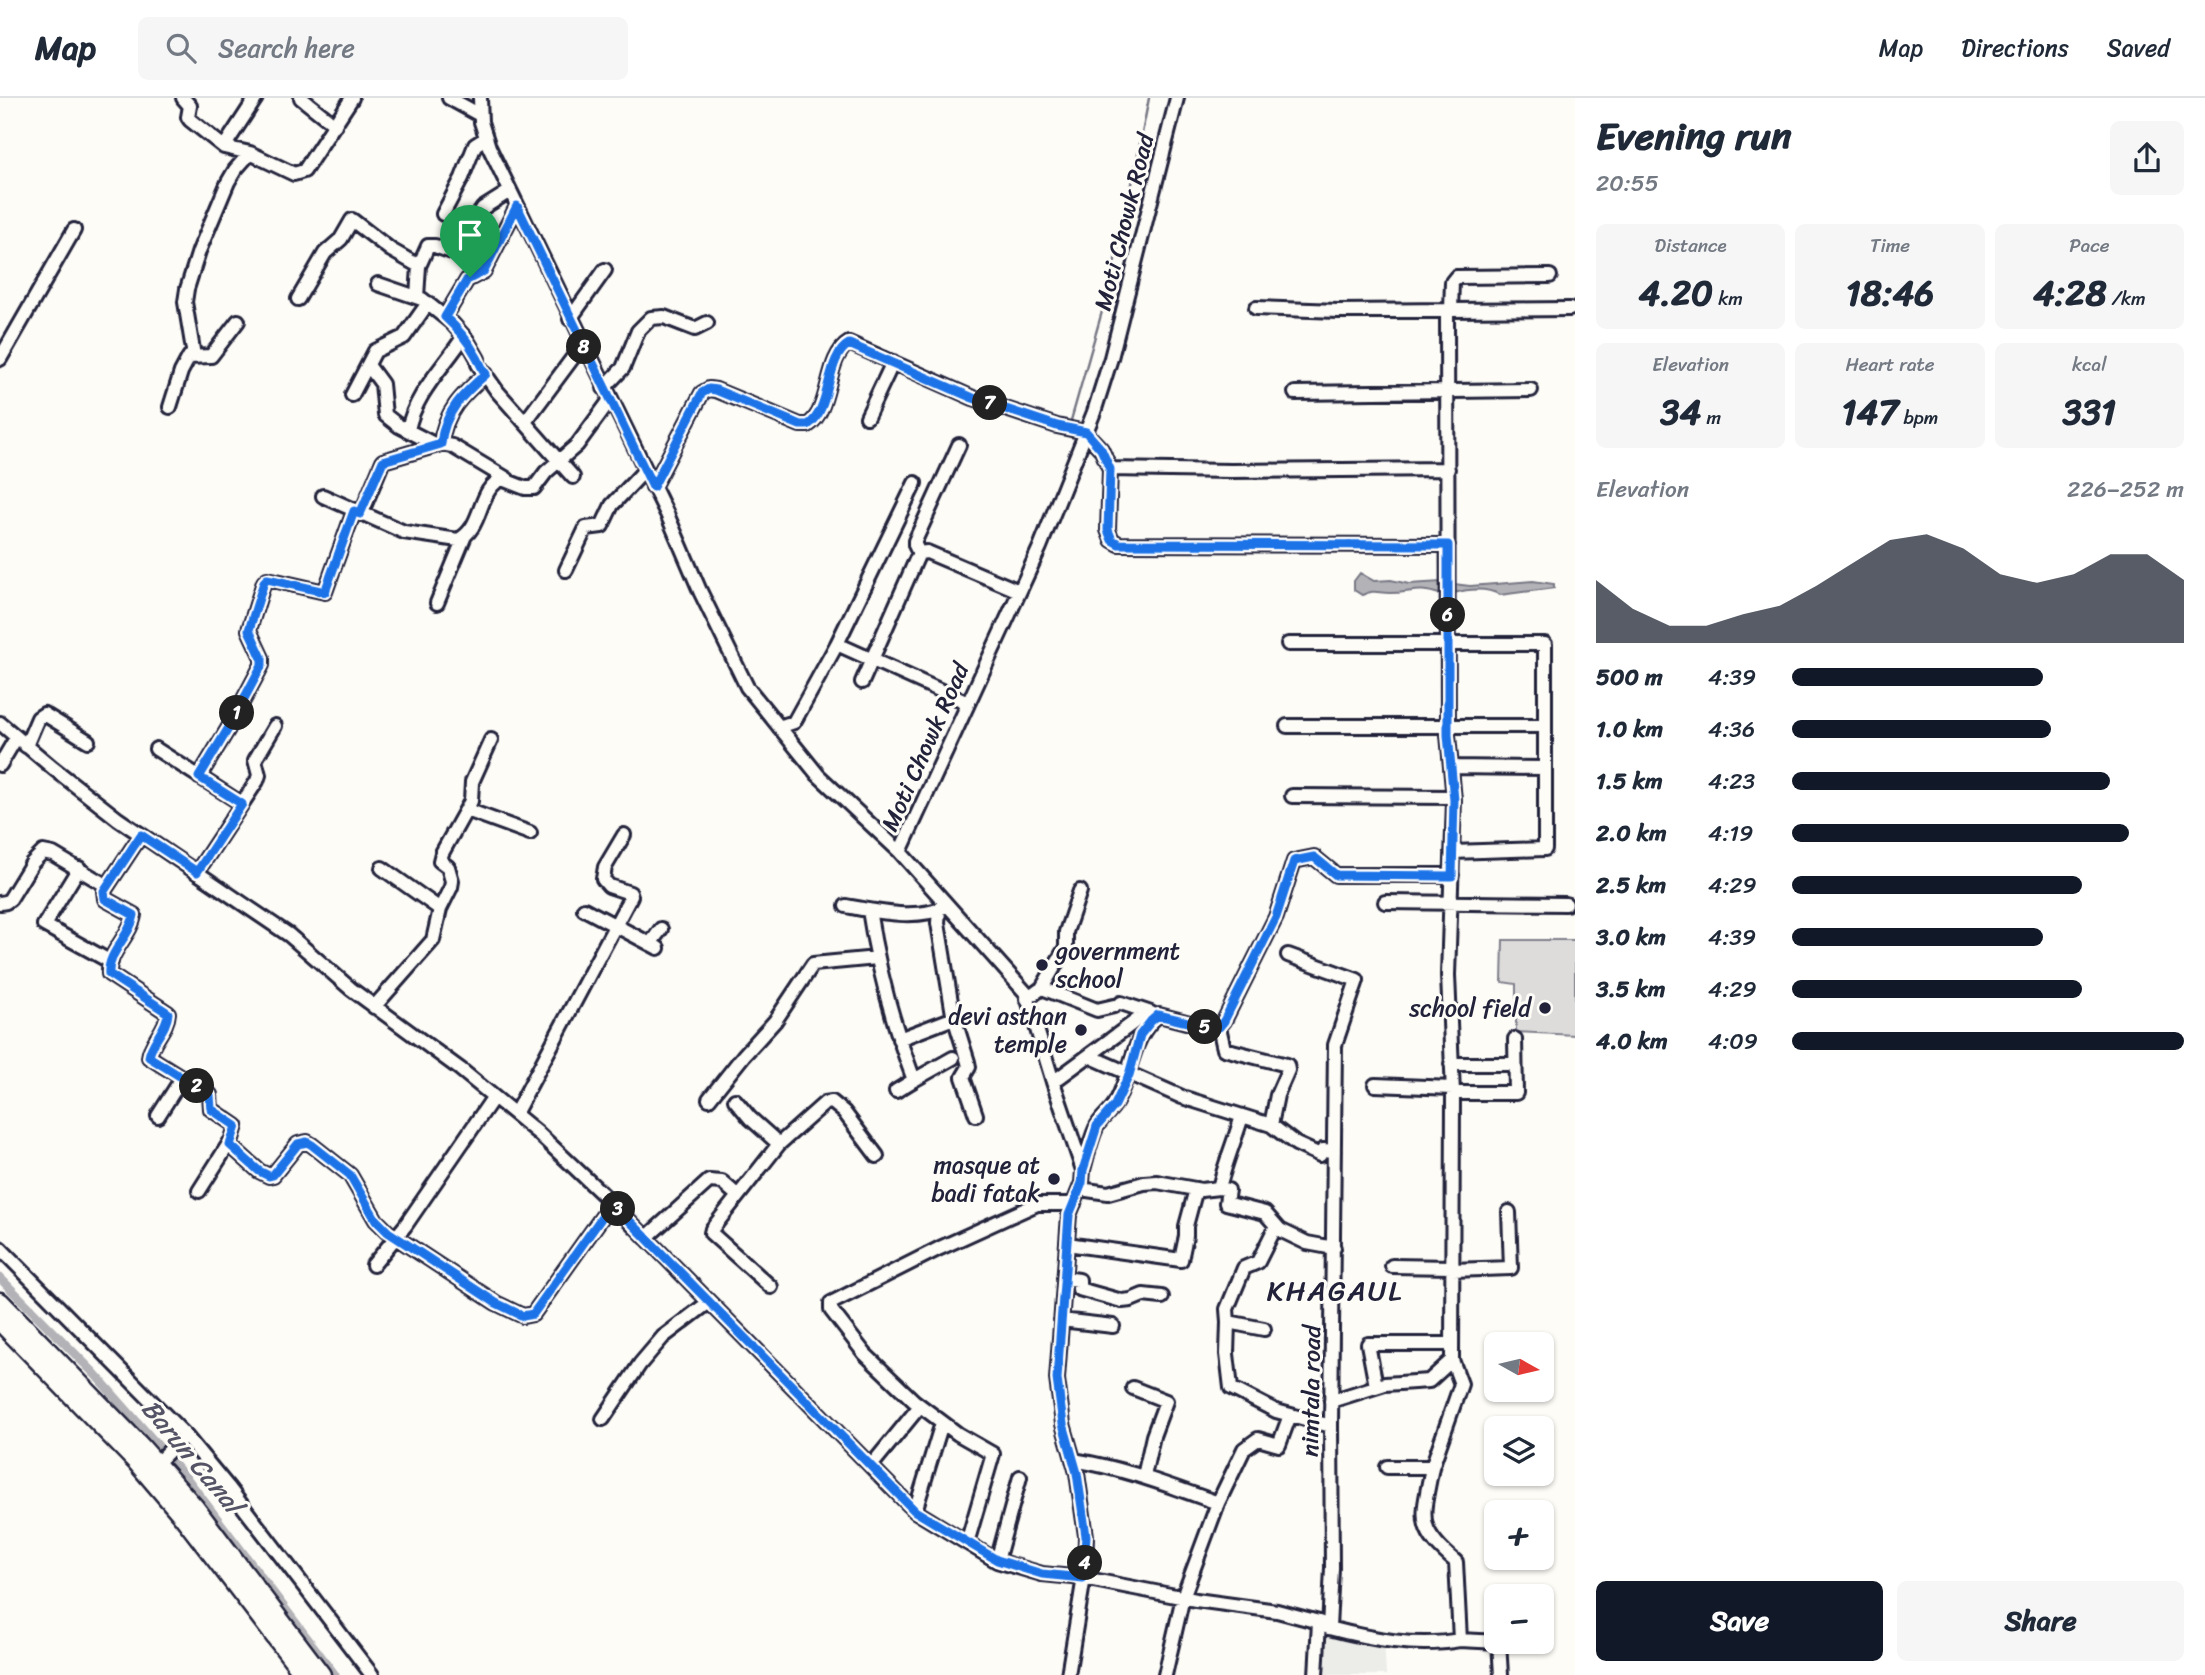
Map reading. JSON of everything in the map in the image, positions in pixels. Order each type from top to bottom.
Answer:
[{"type":"highway","points":[[0,1302],[159,1461],[321,1675]]},
{"type":"highway","points":[[0,1321],[137,1462],[199,1536],[305,1675]]},
{"type":"street","points":[[224,147],[256,98]]},
{"type":"street","points":[[301,98],[335,125]]},
{"type":"street","points":[[189,101],[190,120],[224,147],[250,153],[286,171],[299,174],[304,171],[352,98]]},
{"type":"street","points":[[449,98],[480,115]]},
{"type":"street","points":[[480,98],[480,115],[486,138],[510,191],[747,687],[817,775],[900,852]]},
{"type":"street","name":"Moti Chowk Road","points":[[1068,1675],[1083,1578],[1086,1536],[1073,1460],[1063,1424],[1057,1379],[1069,1215],[1080,1189],[1083,1170],[1026,993],[943,908],[900,852],[1040,547],[1086,432],[1111,358],[1177,98]]},
{"type":"street","points":[[443,214],[475,145],[486,138]]},
{"type":"street","points":[[194,356],[186,302],[187,289],[199,251],[228,182],[250,153]]},
{"type":"street","points":[[352,394],[375,351],[404,337],[422,300],[419,267],[428,246],[448,252],[455,250],[482,208],[510,191]]},
{"type":"street","points":[[445,317],[467,280],[484,271],[517,206]]},
{"type":"street","points":[[298,299],[325,253],[341,239],[352,220],[391,250],[419,267]]},
{"type":"street","points":[[0,359],[74,230]]},
{"type":"street","points":[[570,319],[605,270]]},
{"type":"street","points":[[1460,1640],[1456,1562],[1437,1546],[1423,1520],[1432,1467],[1461,1384],[1452,1360],[1453,1090],[1448,975],[1454,797],[1448,726],[1449,310],[1452,282],[1456,277],[1550,276]]},
{"type":"street","points":[[378,284],[422,300],[445,317],[464,336],[478,359],[478,364],[497,391],[573,477]]},
{"type":"street","points":[[1256,308],[1338,311],[1570,309]]},
{"type":"street","points":[[199,777],[262,665],[262,658],[249,630],[264,582],[267,579],[325,592],[357,512],[383,461],[439,445],[452,446],[507,480],[525,488],[534,488],[546,472],[577,445],[623,368],[638,331],[651,318],[664,317],[695,329],[707,323]]},
{"type":"street","points":[[170,407],[189,357],[211,356],[238,321]]},
{"type":"street","points":[[408,430],[419,401],[464,336]]},
{"type":"street","points":[[525,422],[583,344]]},
{"type":"street","points":[[653,487],[702,393],[709,389],[800,425],[808,425],[818,415],[843,347],[854,344],[973,398],[1057,426],[1086,432],[1101,449],[1110,469],[1108,530],[1112,540],[1119,544],[1448,545]]},
{"type":"street","points":[[867,417],[893,362]]},
{"type":"street","points":[[368,365],[382,384],[385,415],[439,445]]},
{"type":"street","points":[[439,445],[453,407],[460,397],[486,374]]},
{"type":"street","points":[[1295,393],[1531,390]]},
{"type":"street","points":[[919,553],[915,541],[959,445]]},
{"type":"street","points":[[1110,469],[1448,469]]},
{"type":"street","points":[[566,570],[586,528],[601,526],[612,505],[645,470]]},
{"type":"street","points":[[437,603],[464,538],[475,524],[492,485],[502,479],[507,480]]},
{"type":"street","points":[[779,727],[794,722],[837,643],[915,483]]},
{"type":"street","points":[[323,496],[411,534],[453,541],[464,538]]},
{"type":"street","points":[[919,553],[927,552],[1019,592]]},
{"type":"street","points":[[862,682],[919,553]]},
{"type":"street","points":[[837,643],[968,703]]},
{"type":"street","points":[[1288,644],[1545,644],[1545,849],[1452,852]]},
{"type":"street","points":[[0,765],[44,714],[89,741]]},
{"type":"street","points":[[0,723],[141,835],[289,935],[374,1007],[460,1069],[538,1133],[612,1203],[915,1511],[997,1560],[1042,1574],[1083,1578],[1277,1611],[1397,1642],[1499,1642],[1501,1675]]},
{"type":"street","points":[[197,872],[257,781],[259,775],[256,756],[275,726]]},
{"type":"street","points":[[1287,726],[1545,726]]},
{"type":"street","points":[[374,1007],[433,940],[440,908],[452,887],[448,867],[440,861],[471,801],[472,782],[491,740]]},
{"type":"street","points":[[156,749],[242,804]]},
{"type":"street","points":[[1451,767],[1545,768]]},
{"type":"street","points":[[1292,796],[1454,797]]},
{"type":"street","points":[[467,810],[530,833]]},
{"type":"street","points":[[141,835],[103,895],[105,899],[134,915],[111,962],[109,974],[168,1013],[166,1023],[149,1057],[210,1095],[211,1109],[236,1126],[230,1142],[198,1191]]},
{"type":"street","points":[[515,1114],[631,896],[630,893],[605,883],[603,876],[605,867],[624,835]]},
{"type":"street","points":[[0,903],[10,899],[32,863],[43,852],[53,854],[107,886]]},
{"type":"street","points":[[1271,1125],[1287,1065],[1224,1049],[1219,1027],[1276,917],[1294,861],[1314,857],[1336,875],[1452,876]]},
{"type":"street","points":[[79,868],[44,925],[111,962]]},
{"type":"street","points":[[382,868],[440,908]]},
{"type":"street","points":[[1027,999],[1042,988],[1066,947],[1066,932],[1080,891]]},
{"type":"street","points":[[1385,902],[1566,904]]},
{"type":"street","points":[[846,906],[894,914],[943,908],[938,923],[954,1018],[969,1067],[963,1077],[976,1115]]},
{"type":"street","points":[[584,909],[654,946],[661,929]]},
{"type":"street","points":[[869,910],[877,958],[898,1039],[914,1080]]},
{"type":"street","name":"nimtala road","points":[[1288,954],[1357,980],[1335,1045],[1332,1568],[1316,1675]]},
{"type":"street","points":[[709,1099],[775,1021],[813,964],[877,958]]},
{"type":"street","points":[[1042,988],[1097,1010],[1118,1004],[1213,1028],[1219,1027]]},
{"type":"street","points":[[1053,1082],[1153,1014]]},
{"type":"street","points":[[1083,1170],[1097,1126],[1115,1105],[1129,1075],[1140,1035],[1153,1014]]},
{"type":"street","points":[[898,1039],[954,1018]]},
{"type":"street","points":[[1375,1086],[1516,1093],[1515,1039]]},
{"type":"street","points":[[1089,1056],[1182,1097],[1271,1125],[1296,1144],[1320,1155],[1323,1150],[1334,1151]]},
{"type":"street","points":[[896,1091],[953,1058]]},
{"type":"street","points":[[1451,1063],[1515,1064]]},
{"type":"street","points":[[158,1116],[183,1078]]},
{"type":"street","points":[[373,1265],[395,1238],[493,1098]]},
{"type":"street","points":[[735,1100],[750,1118],[779,1144]]},
{"type":"street","points":[[771,1287],[711,1233],[712,1228],[779,1144],[825,1103],[832,1102],[844,1112],[877,1156]]},
{"type":"street","points":[[1219,1188],[1242,1116]]},
{"type":"street","points":[[230,1142],[239,1155],[269,1176],[277,1172],[298,1144],[307,1142],[312,1145],[350,1175],[376,1220],[395,1238],[516,1314],[533,1314],[612,1203]]},
{"type":"street","points":[[646,1238],[709,1181],[722,1182],[738,1196]]},
{"type":"street","points":[[1080,1189],[1108,1193],[1157,1182],[1196,1189],[1228,1190],[1226,1203],[1265,1213],[1276,1226],[1307,1243],[1334,1248]]},
{"type":"street","points":[[1067,1244],[1181,1260],[1186,1226],[1196,1189]]},
{"type":"street","points":[[967,1543],[993,1454],[942,1423],[920,1406],[864,1354],[831,1310],[831,1303],[940,1248],[1037,1204],[1074,1204]]},
{"type":"street","points":[[1392,1266],[1511,1268],[1509,1212]]},
{"type":"street","points":[[1276,1226],[1258,1262],[1244,1268],[1227,1309],[1227,1354],[1231,1388],[1276,1411],[1331,1426]]},
{"type":"street","points":[[0,1248],[228,1487],[372,1675]]},
{"type":"street","points":[[1064,1278],[1079,1280],[1079,1289],[1122,1301],[1143,1295],[1163,1297]]},
{"type":"street","points":[[603,1419],[640,1364],[663,1337],[709,1301]]},
{"type":"street","points":[[1061,1320],[1113,1326]]},
{"type":"street","points":[[1228,1322],[1264,1329]]},
{"type":"street","points":[[1376,1386],[1368,1344],[1452,1344]]},
{"type":"street","points":[[1331,1401],[1376,1386],[1429,1381],[1452,1360]]},
{"type":"street","points":[[1133,1388],[1166,1401],[1153,1436],[1144,1476]]},
{"type":"street","points":[[871,1466],[920,1406]]},
{"type":"street","points":[[1165,1675],[1183,1597],[1218,1503],[1244,1449],[1258,1439],[1279,1445],[1290,1415]]},
{"type":"street","points":[[915,1511],[942,1423]]},
{"type":"street","points":[[159,1461],[182,1438]]},
{"type":"street","points":[[1073,1460],[1144,1476],[1218,1503]]},
{"type":"street","points":[[1387,1467],[1432,1467]]},
{"type":"street","points":[[997,1560],[1020,1477]]},
{"type":"shaded area","points":[[1360,573],[1374,581],[1391,580],[1409,584],[1441,582],[1442,595],[1420,590],[1362,595],[1354,590],[1354,581]]},
{"type":"shaded area","points":[[1533,581],[1554,584],[1554,588],[1500,595],[1477,589],[1454,593],[1453,584],[1470,586]]},
{"type":"shaded area","name":"school field","points":[[1503,940],[1575,940],[1575,1035],[1516,1032],[1516,984],[1502,982]]},
{"type":"shaded area","points":[[1325,1630],[1384,1639],[1386,1675],[1323,1675]]},
{"type":"waterway","points":[[1070,424],[1107,294],[1149,98]]},
{"type":"waterway","name":"Barun Canal","points":[[0,1278],[94,1373],[188,1480],[335,1675]]},
{"type":"place","name":"government school","points":[[1042,965]]},
{"type":"place","name":"school field","points":[[1545,1008]]},
{"type":"place","name":"devi asthan temple","points":[[1081,1030]]},
{"type":"place","name":"masque at badi fatak","points":[[1054,1179]]},
{"type":"district","name":"KHAGAUL","points":[[1335,1290]]},
{"type":"route","points":[[517,206],[653,487],[702,393],[709,389],[716,390],[800,425],[808,425],[818,415],[843,347],[854,344],[973,398],[1057,426],[1086,432],[1101,449],[1110,469],[1108,530],[1112,540],[1119,544],[1448,545],[1448,735],[1454,800],[1452,876],[1336,875],[1314,857],[1303,857],[1294,861],[1276,917],[1224,1021],[1219,1027],[1213,1028],[1158,1015],[1140,1035],[1129,1075],[1115,1105],[1097,1126],[1083,1170],[1082,1183],[1069,1215],[1057,1379],[1063,1424],[1077,1473],[1086,1536],[1083,1578],[1042,1574],[997,1560],[915,1511],[612,1203],[533,1314],[523,1316],[496,1303],[395,1238],[376,1220],[350,1175],[307,1142],[298,1144],[273,1175],[259,1171],[230,1145],[236,1126],[211,1109],[210,1095],[149,1057],[149,1052],[166,1023],[168,1013],[109,974],[108,968],[134,915],[105,899],[103,895],[141,835],[197,872],[242,804],[199,777],[262,665],[262,658],[250,635],[249,625],[264,582],[267,579],[325,592],[354,511],[360,514],[383,461],[441,444],[453,407],[460,397],[486,374],[478,364],[467,340],[445,317],[470,277],[484,271],[517,206]]}]
